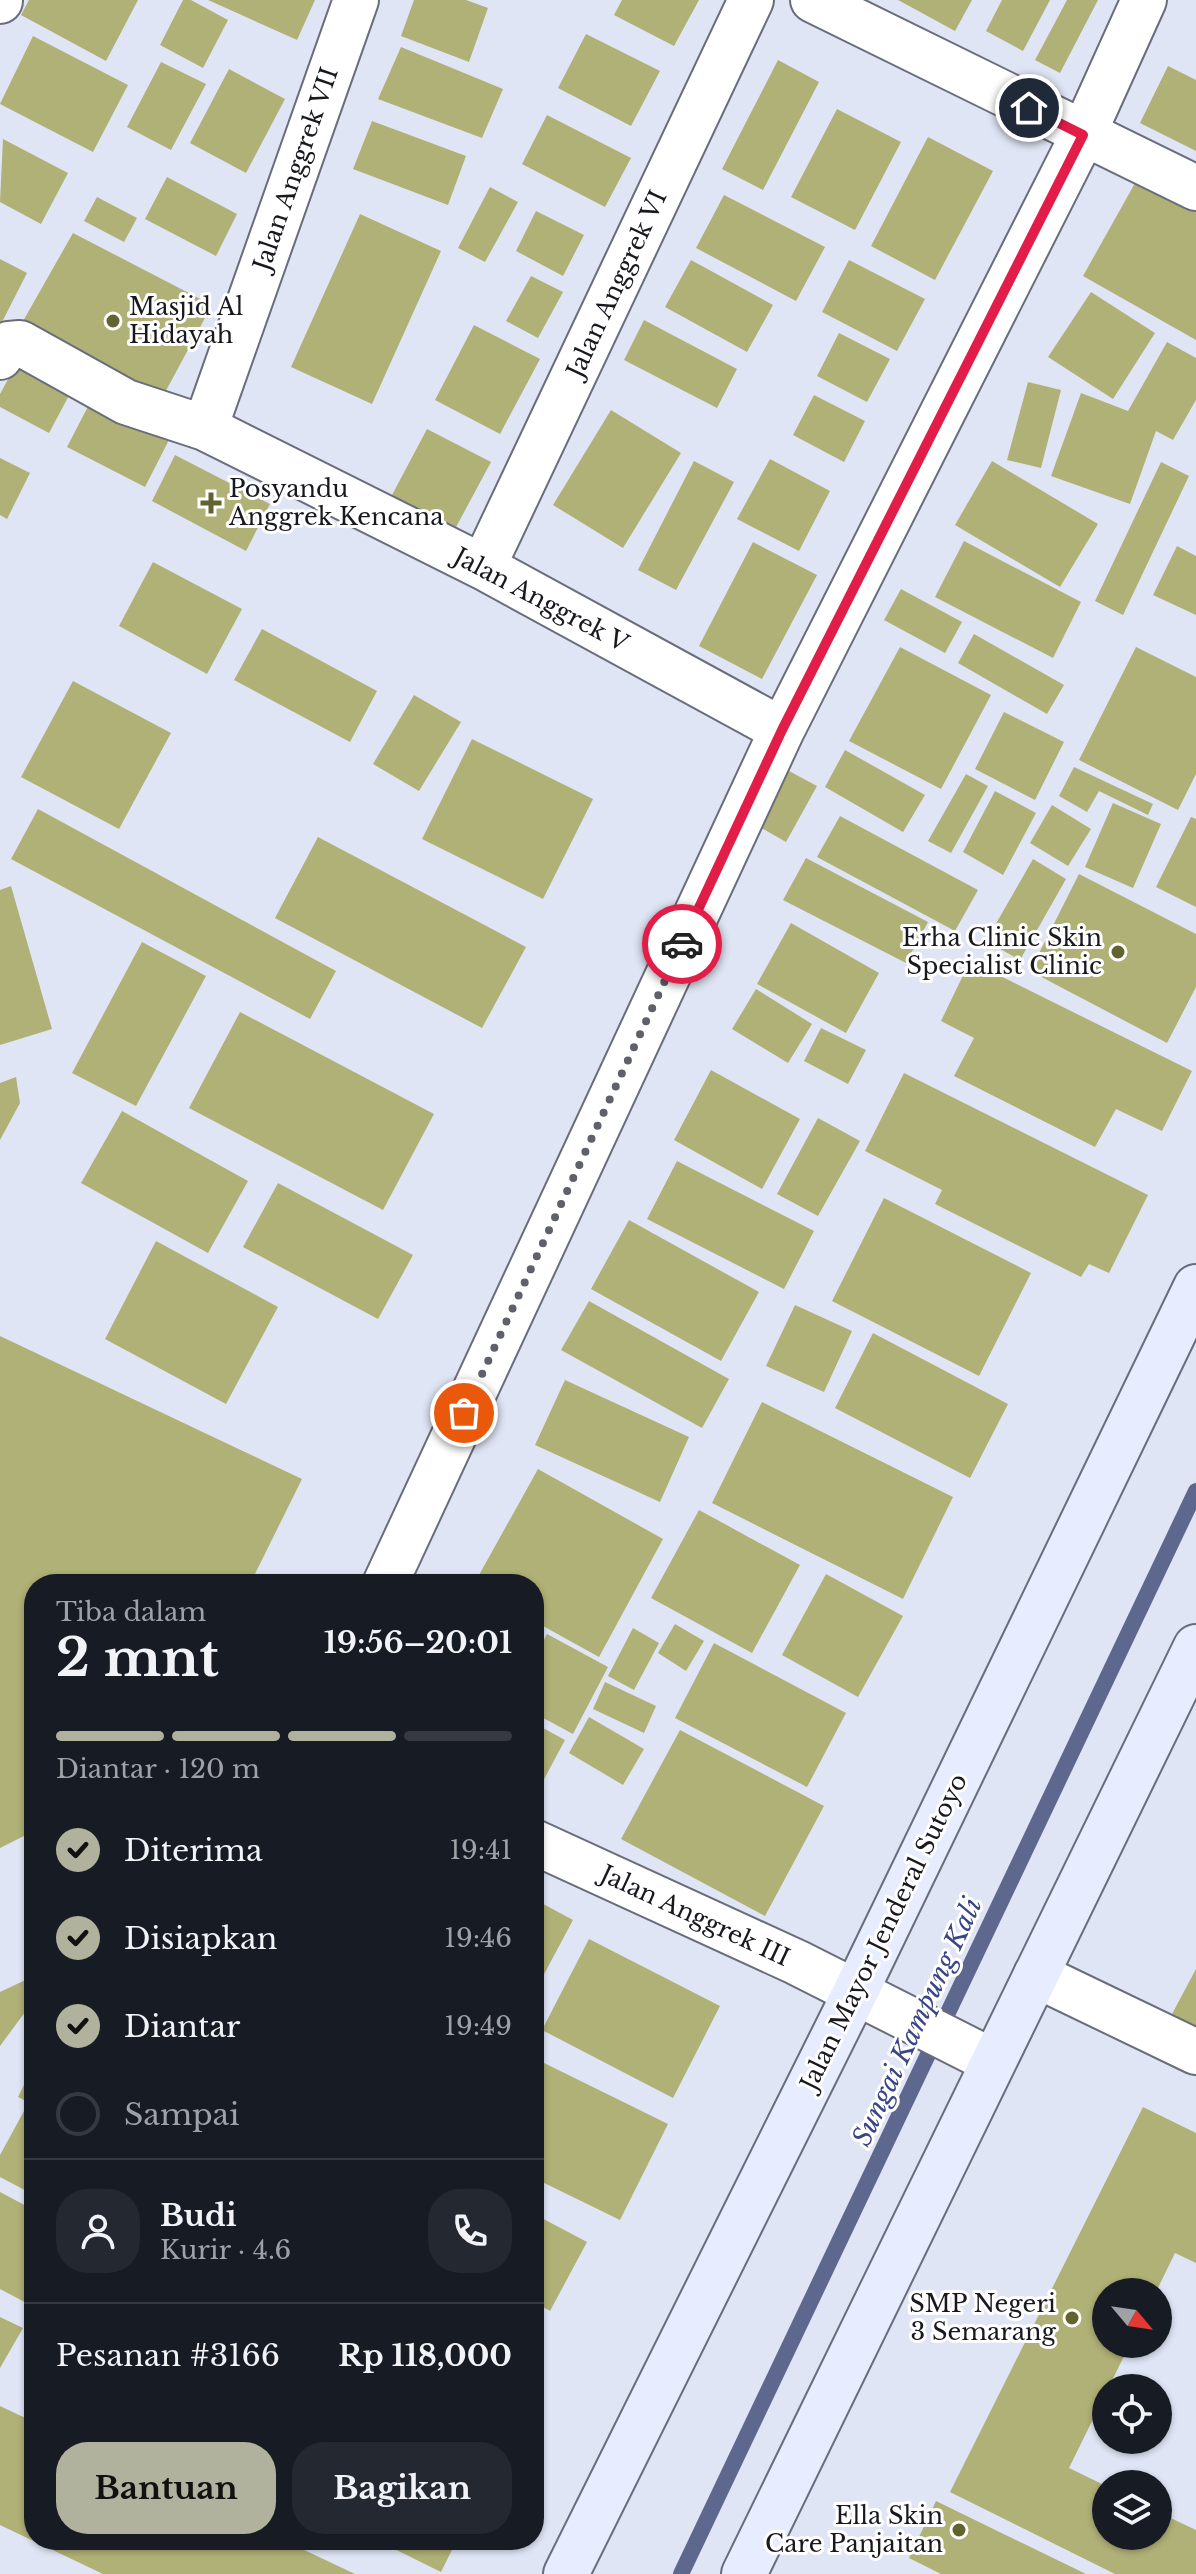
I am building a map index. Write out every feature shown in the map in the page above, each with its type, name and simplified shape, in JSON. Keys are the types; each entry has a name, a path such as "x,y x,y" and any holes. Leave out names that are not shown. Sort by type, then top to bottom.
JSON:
{"main road":[{"name":"Jalan Mayor Jenderal Sutoyo","path":"566,2574 863,1998 1196,1287"},
{"path":"744,2574 980,2055 1036,1975 1196,1647"}],"street":[{"name":"Jalan Anggrek VII","path":"205,428 356,0"},
{"name":"Jalan Anggrek VI","path":"483,567 751,0"},
{"path":"813,0 1196,188"},
{"path":"390,1574 782,730 1083,135 1144,0"},
{"name":"Jalan Anggrek V","path":"0,357 9,344 20,343 126,402 205,428 483,567 782,730"},
{"name":"Jalan Anggrek III","path":"544,1847 796,1962 980,2055"},
{"path":"1036,1975 1196,2052"}],"building":[{"path":"29,0 138,0 106,61 21,15"},
{"path":"183,0 191,0 228,20 203,68 160,45"},
{"path":"208,0 315,0 297,40"},
{"path":"414,0 466,0 488,8 469,62 401,36"},
{"path":"622,0 699,0 674,46 614,15"},
{"path":"898,0 972,0 955,31"},
{"path":"1002,0 1050,0 1023,51 986,31"},
{"path":"1067,0 1098,0 1060,73 1035,60"},
{"path":"586,34 660,71 631,126 558,88"},
{"path":"33,36 128,85 93,152 0,104"},
{"path":"401,47 503,89 482,138 378,99"},
{"path":"778,60 819,82 763,190 722,169"},
{"path":"161,62 206,84 171,150 127,127"},
{"path":"1168,66 1196,80 1196,151 1140,123"},
{"path":"229,69 285,99 246,173 190,143"},
{"path":"837,109 901,142 855,230 791,197"},
{"path":"547,115 631,158 605,207 522,164"},
{"path":"372,121 466,156 448,205 353,169"},
{"path":"928,137 993,171 935,280 871,246"},
{"path":"3,139 68,173 41,224 0,202"},
{"path":"1139,176 1196,208 1196,340 1083,276"},
{"path":"167,177 237,214 216,256 145,219"},
{"path":"490,187 518,202 485,262 458,248"},
{"path":"724,195 825,247 796,301 696,248"},
{"path":"97,197 137,218 124,242 84,221"},
{"path":"536,211 584,235 563,276 516,251"},
{"path":"360,214 441,251 372,404 291,367"},
{"name":"Masjid Al Hidayah","path":"73,233 212,305 154,413 14,337"},
{"path":"0,259 27,273 0,326"},
{"path":"691,260 773,305 747,352 665,307"},
{"path":"849,260 925,299 897,351 822,312"},
{"path":"531,276 563,292 538,338 506,321"},
{"path":"1091,292 1155,333 1113,399 1048,357"},
{"path":"644,320 737,369 717,408 624,360"},
{"path":"474,325 540,359 500,434 435,400"},
{"path":"839,333 890,359 867,402 817,376"},
{"path":"1167,342 1196,358 1196,400 1173,440 1156,431 1130,504 1051,476 1081,393 1128,411"},
{"path":"19,359 73,388 49,433 0,407 0,394"},
{"path":"1028,382 1061,390 1041,468 1007,460"},
{"path":"95,393 172,434 145,487 67,447"},
{"path":"814,395 865,421 844,462 793,435"},
{"path":"611,410 681,453 623,548 553,505"},
{"path":"427,429 491,462 455,529 392,495"},
{"name":"Posyandu Anggrek Kencana","path":"175,455 270,504 246,551 152,501"},
{"path":"0,458 30,473 7,519 0,515"},
{"path":"770,459 830,491 799,551 737,519"},
{"path":"694,461 734,482 676,590 638,570"},
{"path":"992,461 1098,524 1060,587 955,525"},
{"path":"1161,462 1189,476 1123,615 1095,601"},
{"path":"964,541 1081,602 1053,658 935,597"},
{"path":"753,542 817,575 762,679 699,646"},
{"path":"1177,546 1196,556 1196,615 1153,595"},
{"path":"153,562 242,609 207,674 119,626"},
{"path":"901,589 962,622 945,653 884,620"},
{"path":"262,629 377,691 350,742 234,680"},
{"path":"974,634 1064,685 1047,714 958,663"},
{"path":"900,647 991,695 941,789 849,741"},
{"path":"1136,647 1196,677 1196,774 1178,810 1079,760"},
{"path":"73,681 171,733 119,829 21,777"},
{"path":"414,695 461,722 419,791 373,764"},
{"path":"1004,712 1064,742 1035,800 975,769"},
{"path":"472,739 593,799 543,899 422,839"},
{"path":"845,750 925,795 903,832 825,787"},
{"path":"1074,767 1153,804 1148,815 1099,791 1087,812 1059,796"},
{"path":"789,771 817,786 786,842 758,826"},
{"path":"966,774 988,786 951,853 928,841"},
{"path":"995,791 1036,813 1003,875 963,852"},
{"path":"1113,803 1161,824 1133,888 1085,867"},
{"path":"1052,805 1091,829 1068,866 1030,843"},
{"path":"38,809 336,971 310,1019 11,859"},
{"path":"840,816 978,890 955,931 817,857"},
{"path":"1191,817 1196,819 1196,907 1156,887"},
{"path":"318,837 526,947 482,1028 275,918"},
{"path":"806,858 928,922 906,963 783,900"},
{"path":"1033,859 1066,879 1020,960 986,941"},
{"name":"Erha Clinic Skin Specialist Clinic","path":"1079,874 1196,934 1196,987 1167,1043 1030,971"},
{"path":"11,886 52,1029 0,1045 0,890"},
{"path":"791,923 879,973 846,1033 757,984"},
{"path":"142,942 206,976 136,1106 72,1073"},
{"path":"970,961 1192,1071 1162,1131 1116,1109 1095,1147 954,1076 974,1038 941,1021"},
{"path":"756,989 812,1024 788,1063 732,1029"},
{"path":"240,1012 434,1114 383,1210 189,1108"},
{"path":"821,1028 866,1050 848,1084 804,1061"},
{"path":"711,1070 800,1119 762,1189 674,1140"},
{"path":"904,1073 1148,1195 1109,1273 1089,1264 1081,1277 935,1204 942,1190 865,1151"},
{"path":"16,1077 20,1103 0,1140 0,1083"},
{"path":"122,1111 248,1181 208,1253 81,1183"},
{"path":"818,1118 860,1141 818,1216 777,1194"},
{"path":"677,1161 814,1231 784,1289 647,1219"},
{"path":"278,1183 413,1255 378,1319 243,1247"},
{"path":"884,1198 1031,1273 979,1376 832,1301"},
{"path":"629,1220 759,1292 721,1361 591,1289"},
{"path":"156,1241 278,1307 226,1404 105,1339"},
{"path":"589,1301 729,1379 702,1428 561,1350"},
{"path":"795,1305 852,1331 824,1392 766,1366"},
{"path":"873,1333 1008,1404 970,1478 835,1408"},
{"path":"0,1336 302,1479 255,1574 24,1574 24,1836 0,1848"},
{"path":"565,1380 689,1437 660,1502 535,1445"},
{"path":"762,1402 953,1497 903,1599 712,1503"},
{"path":"538,1469 663,1539 599,1657 544,1627 544,1574 480,1574"},
{"path":"699,1510 800,1565 752,1653 651,1598"},
{"path":"826,1574 903,1616 858,1697 782,1655"},
{"path":"675,1624 704,1641 686,1671 658,1653"},
{"path":"633,1628 659,1643 634,1690 608,1676"},
{"path":"547,1634 608,1667 573,1734 544,1718 544,1640"},
{"path":"714,1643 846,1713 807,1787 675,1718"},
{"path":"605,1682 656,1706 644,1733 593,1709"},
{"path":"589,1717 644,1749 623,1785 569,1753"},
{"path":"544,1728 565,1740 544,1779"},
{"path":"680,1730 824,1806 765,1916 621,1839"},
{"path":"544,1904 573,1920 544,1974"},
{"path":"589,1939 720,2006 673,2098 544,2031"},
{"path":"1196,1969 1196,2027 1172,2014"},
{"path":"24,1981 24,2014 0,2046 0,1992"},
{"path":"544,2063 668,2124 620,2220 544,2183"},
{"path":"24,2085 24,2100 18,2097"},
{"name":"SMP Negeri 3 Semarang","path":"1143,2107 1196,2133 1196,2263 1175,2253 1163,2278 1092,2278 1092,2358 1123,2358 1115,2374 1092,2374 1092,2421 1069,2468 1092,2479 1092,2550 1172,2550 1172,2519 1196,2530 1196,2574 1115,2574 950,2492"},
{"path":"24,2111 24,2190 0,2177 0,2155"},
{"path":"0,2192 24,2205 24,2302 0,2289"},
{"path":"544,2219 587,2242 550,2311 544,2308"},
{"path":"0,2317 23,2328 0,2368"},
{"path":"0,2406 24,2417 24,2536 0,2525"},
{"name":"Ella Skin Care Panjaitan","path":"936,2501 1086,2574 941,2574 909,2558"},
{"path":"53,2550 304,2550 355,2574 103,2574"},
{"path":"396,2550 452,2550 441,2572"}],"waterway":[{"name":"Sungai Kampung Kali","path":"681,2574 1196,1491"}],"way so far":[{"path":"464,1413 682,944"}],"place":[{"name":"Masjid Al Hidayah","path":"113,321"},
{"name":"Posyandu Anggrek Kencana","path":"211,503"},
{"name":"Erha Clinic Skin Specialist Clinic","path":"1118,952"},
{"name":"SMP Negeri 3 Semarang","path":"1072,2318"},
{"name":"Ella Skin Care Panjaitan","path":"959,2530"}],"route":[{"path":"682,944 782,730 1083,135 1029,108"}]}
